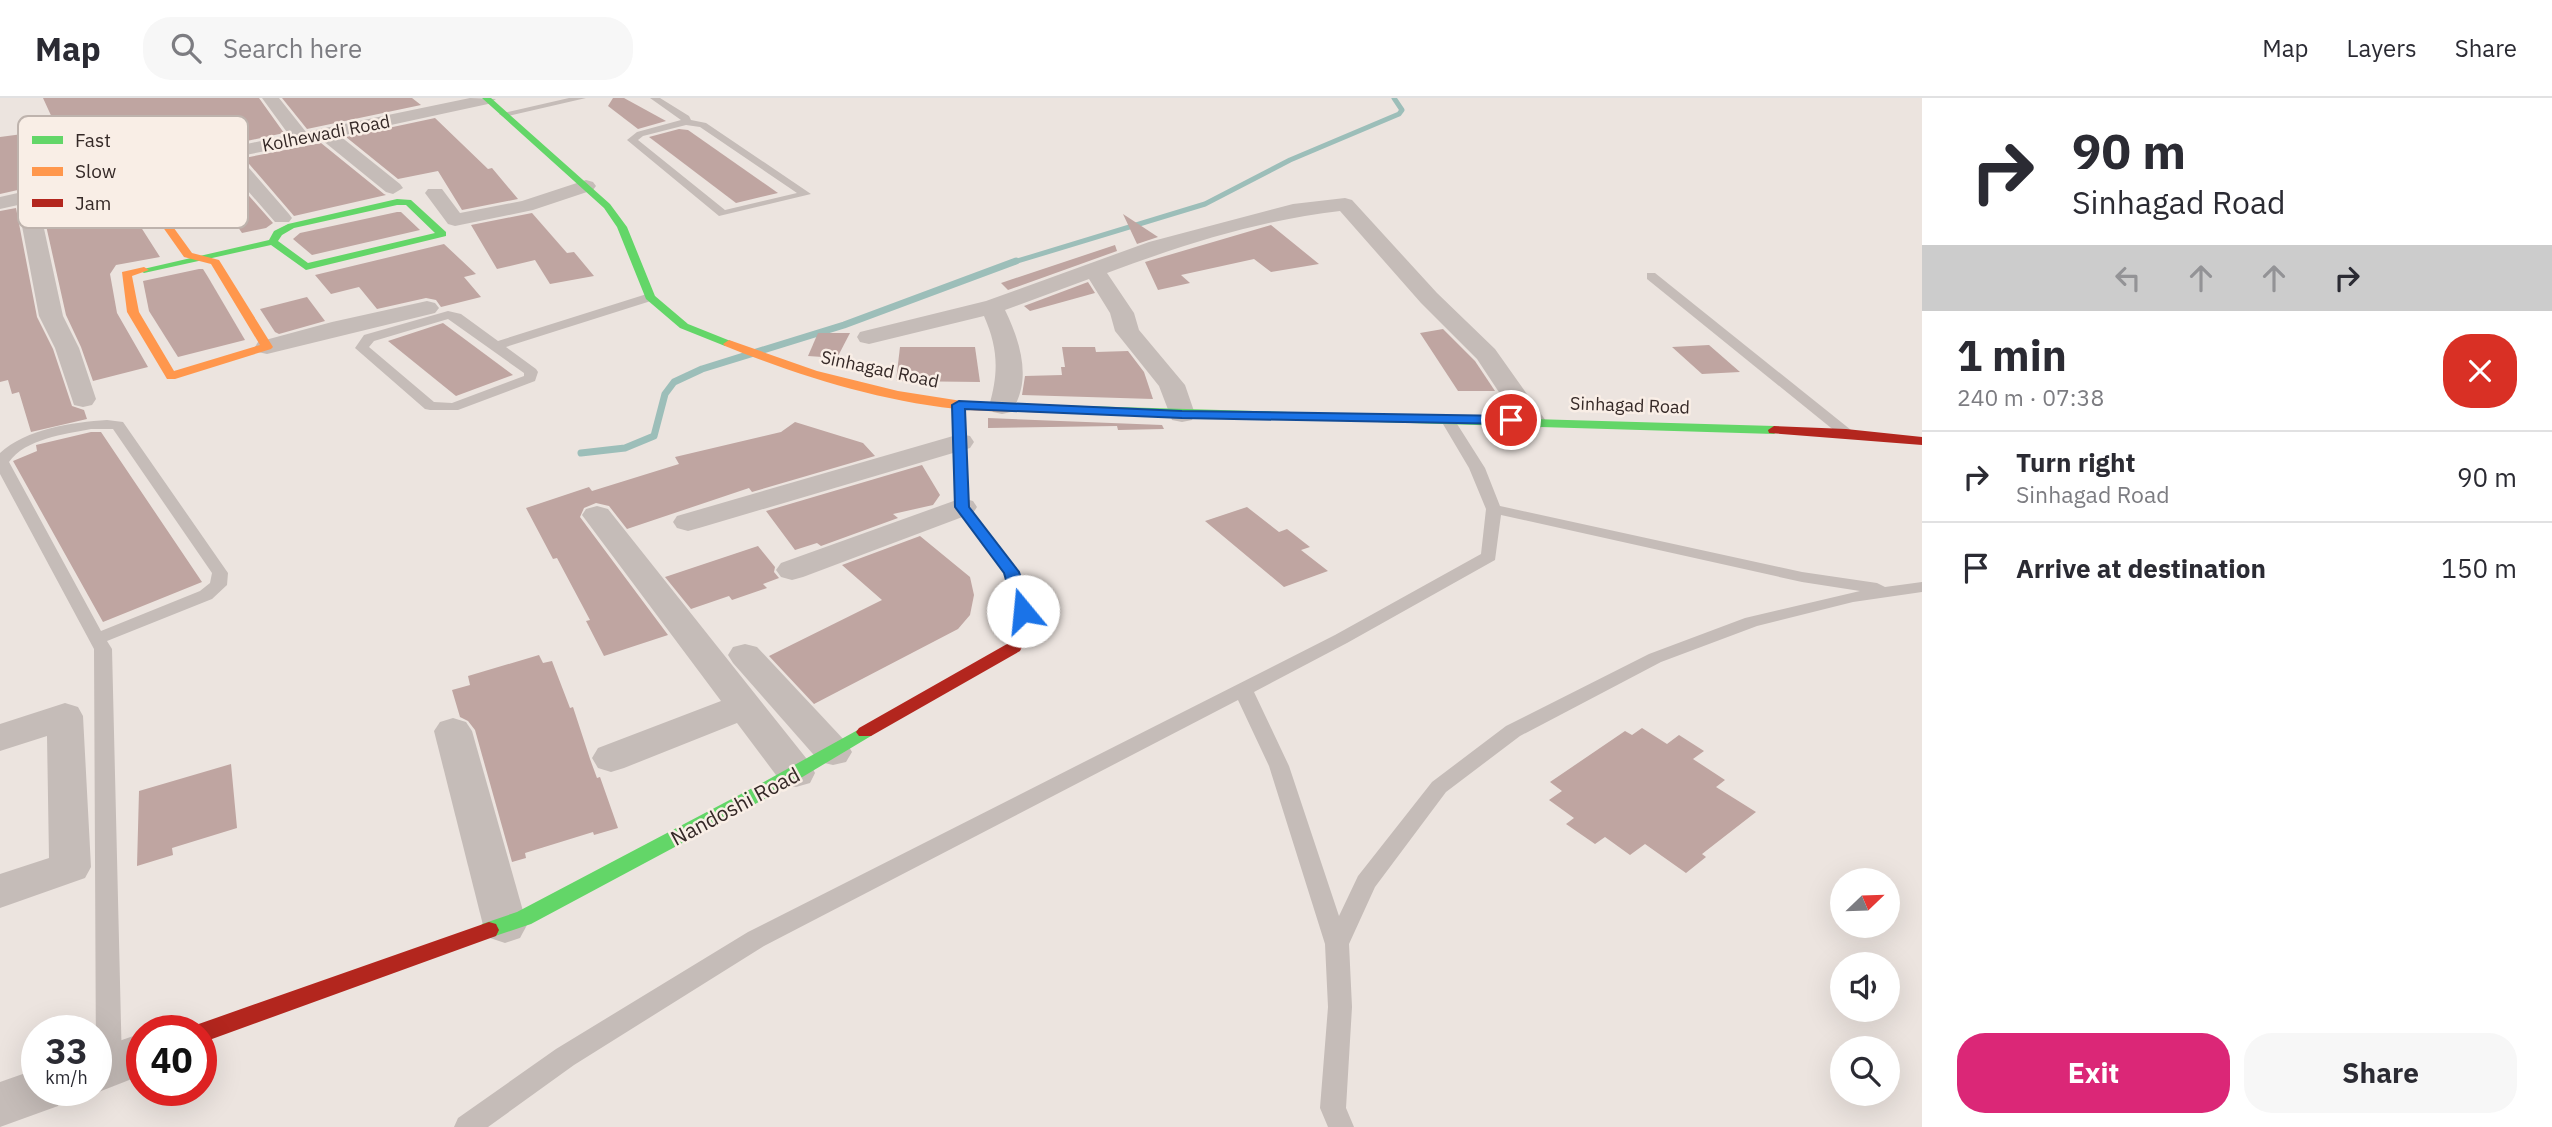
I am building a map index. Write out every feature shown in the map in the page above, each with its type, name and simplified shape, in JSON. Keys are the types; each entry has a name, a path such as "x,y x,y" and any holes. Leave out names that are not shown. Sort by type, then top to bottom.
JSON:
{"street":[{"path":"270,98 302,138"},
{"name":"Kolhewadi Road","path":"248,149 326,134 397,127 489,98"},
{"name":"Sinhagad Road","path":"489,98 607,206 622,226 650,297 684,327 790,369 857,387 959,405 1182,415 1532,421 1846,433 1922,431"},
{"path":"372,105 397,127 504,114"},
{"path":"326,134 393,188"},
{"path":"248,179 282,219"},
{"path":"435,193 455,220 526,206 586,186"},
{"name":"Kolhewadi Road","path":"0,203 18,200"},
{"path":"273,242 278,233 291,226 397,202 408,202 442,234 306,267 273,242 126,274 133,312 171,376 267,347 427,308"},
{"path":"869,337 995,306 1157,247 1293,209 1345,204 1429,298 1486,354 1532,421"},
{"path":"33,228 51,316 67,348 83,399"},
{"path":"169,228 188,255 215,262 267,347"},
{"path":"1094,270 1122,313 1127,331 1167,378 1182,415"},
{"path":"995,306 992,307 1010,345 1012,378 1002,406"},
{"path":"793,570 962,507 959,405"},
{"name":"Sinhagad Road","path":"1846,433 1922,441"},
{"path":"688,522 960,442"},
{"name":"Nandoshi Road","path":"217,1027 524,918 796,773 1014,646 1023,611 1011,572 962,507"},
{"path":"597,515 796,773"},
{"path":"744,655 833,752"},
{"path":"611,758 745,706"},
{"path":"0,738 65,716 70,867 0,891"},
{"path":"453,731 505,925"},
{"path":"0,1105 21,1097"}],"lane":[{"path":"504,114 582,98"},
{"path":"654,98 678,111 686,118 686,122"},
{"path":"686,122 703,125 806,194 723,214 632,140 640,134 686,122"},
{"path":"1651,276 1846,433"},
{"path":"497,346 650,297"},
{"path":"448,315 457,317 497,346 531,372 530,377 453,407 440,408 430,406 362,348 369,338 448,315"},
{"path":"467,1127 565,1057 756,939 1341,639 1489,556 1494,509 1477,468 1447,419"},
{"path":"100,644 206,595 218,585 220,573 118,425 106,422 89,424 16,447 4,454 1,462 100,644 116,1064"},
{"path":"1494,509 1802,578 1897,591"},
{"path":"1802,578 1816,606"},
{"path":"1337,944 1366,882 1439,788 1513,731 1655,658 1751,622 1816,606 1922,587"},
{"path":"1243,688 1279,766 1337,944 1340,1007 1333,1108 1341,1127"}],"building":[{"path":"43,98 259,98 284,133 248,141 248,116 51,116"},
{"path":"282,98 412,98 421,105 307,129"},
{"path":"613,98 624,98 666,121 638,129 608,106"},
{"path":"435,118 488,169 492,168 518,199 462,210 438,171 398,179 346,137"},
{"path":"679,129 688,130 778,193 736,203 649,137"},
{"path":"18,135 18,190 0,194 0,137"},
{"path":"321,143 386,195 294,216 248,163 248,157"},
{"path":"248,195 273,223 266,228 242,233 239,228 248,228"},
{"path":"16,208 37,317 53,349 72,406 84,410 87,419 31,432 19,392 12,394 8,380 0,382 0,211"},
{"path":"401,212 420,230 312,255 293,239 300,233"},
{"path":"532,213 567,253 574,252 594,276 550,284 535,260 497,269 471,225"},
{"path":"1123,214 1158,237 1137,244"},
{"path":"1271,225 1319,264 1271,272 1254,259 1181,275 1190,283 1158,290 1145,262"},
{"path":"47,228 141,228 160,257 116,265 110,274 117,313 148,367 93,381 66,315"},
{"path":"444,244 476,274 464,277 481,297 441,307 436,300 426,298 377,309 359,287 331,294 315,275"},
{"path":"1115,245 1117,251 1008,290 1001,283"},
{"path":"203,269 245,340 178,357 149,311 143,281"},
{"path":"1088,282 1095,293 1030,311 1024,306"},
{"path":"307,297 325,321 279,334 260,309"},
{"path":"443,323 513,375 456,396 388,341"},
{"path":"1443,329 1475,361 1495,391 1458,391 1420,333"},
{"path":"818,333 850,333 837,358 808,356"},
{"path":"1709,345 1740,372 1702,374 1672,347"},
{"path":"900,347 975,347 980,382 896,381"},
{"path":"1062,347 1095,347 1096,352 1128,351 1144,372 1153,399 1022,395 1025,376 1062,375 1061,367 1065,367"},
{"path":"988,418 1162,425 1164,429 1118,430 1117,426 988,428"},
{"path":"795,422 863,443 875,456 752,492 749,488 627,529 609,506 596,503 584,508 580,517 668,635 604,656 586,621 590,620 557,558 553,559 526,508 589,487 592,491 679,464 675,457 781,432"},
{"path":"101,432 202,582 103,622 13,461 37,451 36,445"},
{"path":"922,465 940,495 933,505 893,514 898,518 821,546 817,543 795,550 766,511"},
{"path":"1247,507 1279,532 1287,529 1310,547 1301,550 1328,571 1284,587 1205,521"},
{"path":"920,536 970,577 974,595 970,615 958,629 814,704 769,656 882,600 842,565"},
{"path":"758,546 775,567 774,572 779,578 763,584 767,588 732,600 729,596 691,609 665,577"},
{"path":"539,655 543,663 552,661 570,708 573,707 597,778 600,777 618,828 594,835 593,832 525,853 526,858 512,862 475,730 468,721 460,717 452,690 470,685 468,676"},
{"path":"1642,728 1667,744 1679,735 1704,751 1693,759 1725,780 1716,787 1756,812 1702,854 1706,857 1686,873 1645,844 1630,855 1605,837 1595,844 1566,824 1574,818 1549,800 1562,791 1550,782 1625,731 1632,735"},
{"path":"231,764 237,828 172,848 173,855 137,866 139,791"}],"waterway":[{"path":"1011,263 1205,204 1290,160 1399,114 1402,110 1394,98"},
{"path":"581,453 625,448 654,436 665,394 674,382 702,369 844,325 1016,261"}],"traffic: fast":[{"path":"486,98 607,206 622,227 650,297 684,326 729,344"},
{"path":"144,270 273,242 278,233 291,226 397,202 408,202 442,234 306,267 273,242"},
{"path":"959,405 962,507 976,526"},
{"path":"1049,409 1774,430"},
{"path":"489,930 524,918 767,789 865,732"}],"traffic: slow":[{"path":"144,270 126,274 133,312 171,376 267,347 215,262 188,255 169,228"},
{"path":"729,344 813,374 898,395 968,406 1049,409"}],"traffic: jam":[{"path":"1774,430 1846,433 1922,441"},
{"path":"865,732 1014,647 1023,611 1011,572 976,526"},
{"path":"217,1027 489,930"}],"route":[{"path":"1023,611 1011,572 962,507 959,405 1182,415 1511,420"}]}
